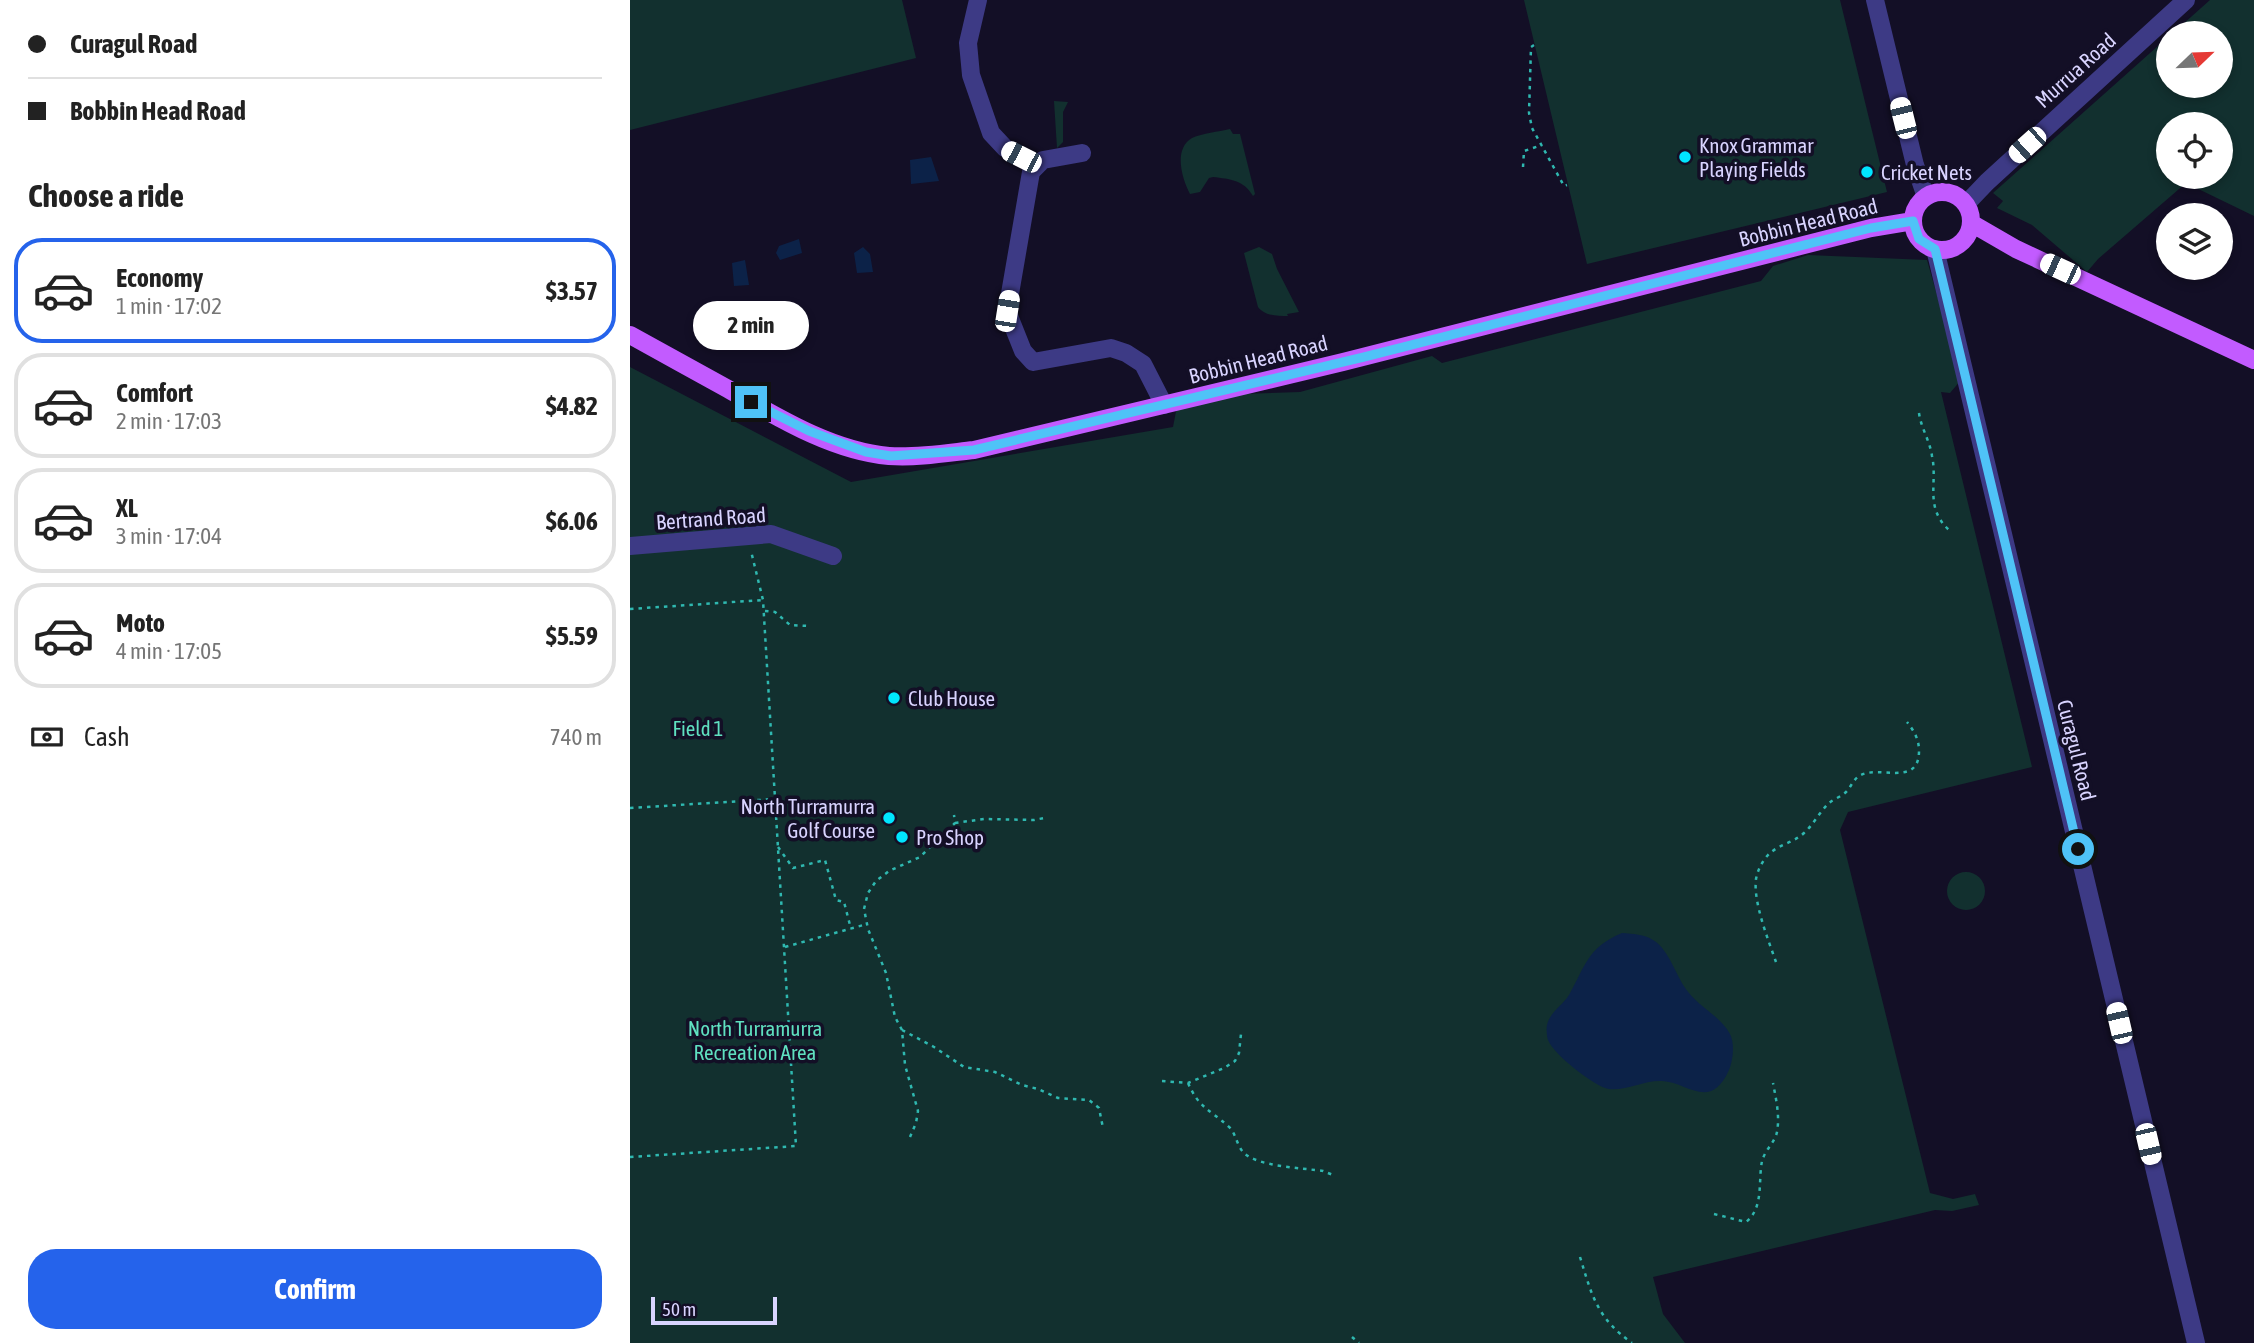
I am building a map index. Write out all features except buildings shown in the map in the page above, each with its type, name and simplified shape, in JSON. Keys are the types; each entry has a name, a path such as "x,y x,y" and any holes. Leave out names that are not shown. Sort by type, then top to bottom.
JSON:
{"main road":[{"path":"1947,192 1966,204 1970,213 1969,233 1955,247 1935,249 1919,239 1913,221 1919,203 1926,197 1947,192"},
{"name":"Bobbin Head Road","path":"630,335 771,413 840,444 891,456 974,450 1515,319 1871,228 1913,221"},
{"path":"1971,223 2016,249 2254,360"}],"street":[{"path":"978,0 968,43 971,75 991,133 1005,148 1037,165"},
{"path":"1875,0 1914,165 1926,197"},
{"name":"Murrua Road","path":"1966,204 1987,181 2186,0"},
{"path":"1082,153 1043,160 1031,172 1007,311 1023,351 1033,362 1111,348 1126,353 1143,364 1164,405"},
{"name":"Curagul Road","path":"1935,249 2196,1343"},
{"name":"Bertrand Road","path":"630,546 771,534 833,556"}],"path":[{"path":"1534,45 1531,47 1529,113 1532,128 1564,186 1567,185"},
{"path":"1523,167 1524,151 1542,145"},
{"path":"1919,413 1921,428 1933,456 1932,485 1937,514 1950,530"},
{"path":"630,1157 796,1146 764,611 752,553 744,537"},
{"path":"630,609 763,600"},
{"path":"764,611 775,612 790,625 809,626"},
{"path":"1776,961 1757,898 1756,880 1760,866 1779,846 1793,841 1805,832 1831,801 1845,793 1859,776 1871,771 1899,775 1911,770 1919,759 1919,744 1915,732 1907,722"},
{"path":"630,808 775,799"},
{"path":"954,816 955,823"},
{"path":"910,1136 918,1111 905,1065 902,1030 895,1017 886,973 867,924 864,909 868,893 876,881 889,872 920,857 955,823 984,819 1044,818"},
{"path":"778,847 793,868 825,860 836,900 844,902 851,929"},
{"path":"784,947 867,924"},
{"path":"902,1030 964,1067 995,1072 1058,1098 1089,1100 1099,1108 1103,1128"},
{"path":"1162,1081 1188,1083 1235,1062 1240,1054 1241,1034"},
{"path":"1188,1083 1195,1099 1231,1128 1245,1154 1257,1161 1323,1171 1333,1175"},
{"path":"1714,1214 1746,1222 1753,1216 1758,1204 1763,1160 1777,1135 1778,1114 1773,1083"},
{"path":"1580,1257 1592,1296 1612,1329 1632,1343"},
{"path":"1352,1337 1359,1343"}],"green space":[{"path":"630,0 902,0 916,58 630,130"},
{"name":"Knox Grammar Playing Fields","path":"1524,0 1840,0 1887,192 1587,264"},
{"path":"2210,0 2254,0 2254,216 2233,206 2233,203 2227,203 2198,189 2233,189 2233,112 2156,112 2156,189 2179,189 2163,203 2156,203 2156,209 2098,259 2087,272 2032,225 1997,208 2003,201 1993,193 2156,48 2156,98 2233,98 2233,21 2186,21"},
{"path":"1054,101 1068,102 1063,112 1063,142 1057,148"},
{"path":"1230,129 1233,134 1240,134 1255,194 1253,196 1236,181 1213,177 1209,178 1200,192 1190,194 1181,165 1186,143 1196,136"},
{"path":"1259,247 1272,254 1299,312 1276,316 1258,307 1244,253"},
{"name":"North Turramurra Golf Course","path":"1808,255 1927,260 1961,380 1950,393 1941,392 2032,767 1848,812 1840,830 1930,1193 1953,1199 1975,1194 1979,1205 1952,1211 1935,1210 1653,1277 1663,1314 1685,1343 630,1343 630,367 851,482 1173,427 1179,396 1300,392 1432,356 1442,363 1761,281 1773,266"},
{"path":"1966,872 1979,878 1985,891 1979,904 1966,910 1953,904 1947,891 1953,878"}],"water":[{"path":"931,157 939,181 911,184 910,160"},
{"path":"799,239 802,253 780,260 776,253 779,246"},
{"path":"863,247 870,254 873,272 857,273 854,253"},
{"path":"745,260 749,285 734,286 732,263"},
{"path":"1622,933 1646,937 1659,945 1689,993 1721,1022 1730,1034 1733,1047 1729,1070 1722,1083 1714,1090 1698,1092 1662,1081 1609,1089 1585,1076 1551,1046 1547,1025 1551,1016 1569,995 1594,951"}],"place":[{"name":"Knox Grammar Playing Fields","path":"1685,157"},
{"name":"Cricket Nets","path":"1867,172"},
{"name":"Club House","path":"894,698"},
{"name":"North Turramurra Golf Course","path":"889,818"},
{"name":"Pro Shop","path":"902,837"}],"route":[{"path":"751,402 809,431 866,452 891,456 974,450 1364,357 1871,228 1913,221 1919,239 1935,249 2078,849"}],"park label":[{"name":"Field 1","path":"698,728"},
{"name":"North Turramurra Recreation Area","path":"755,1040"}]}
